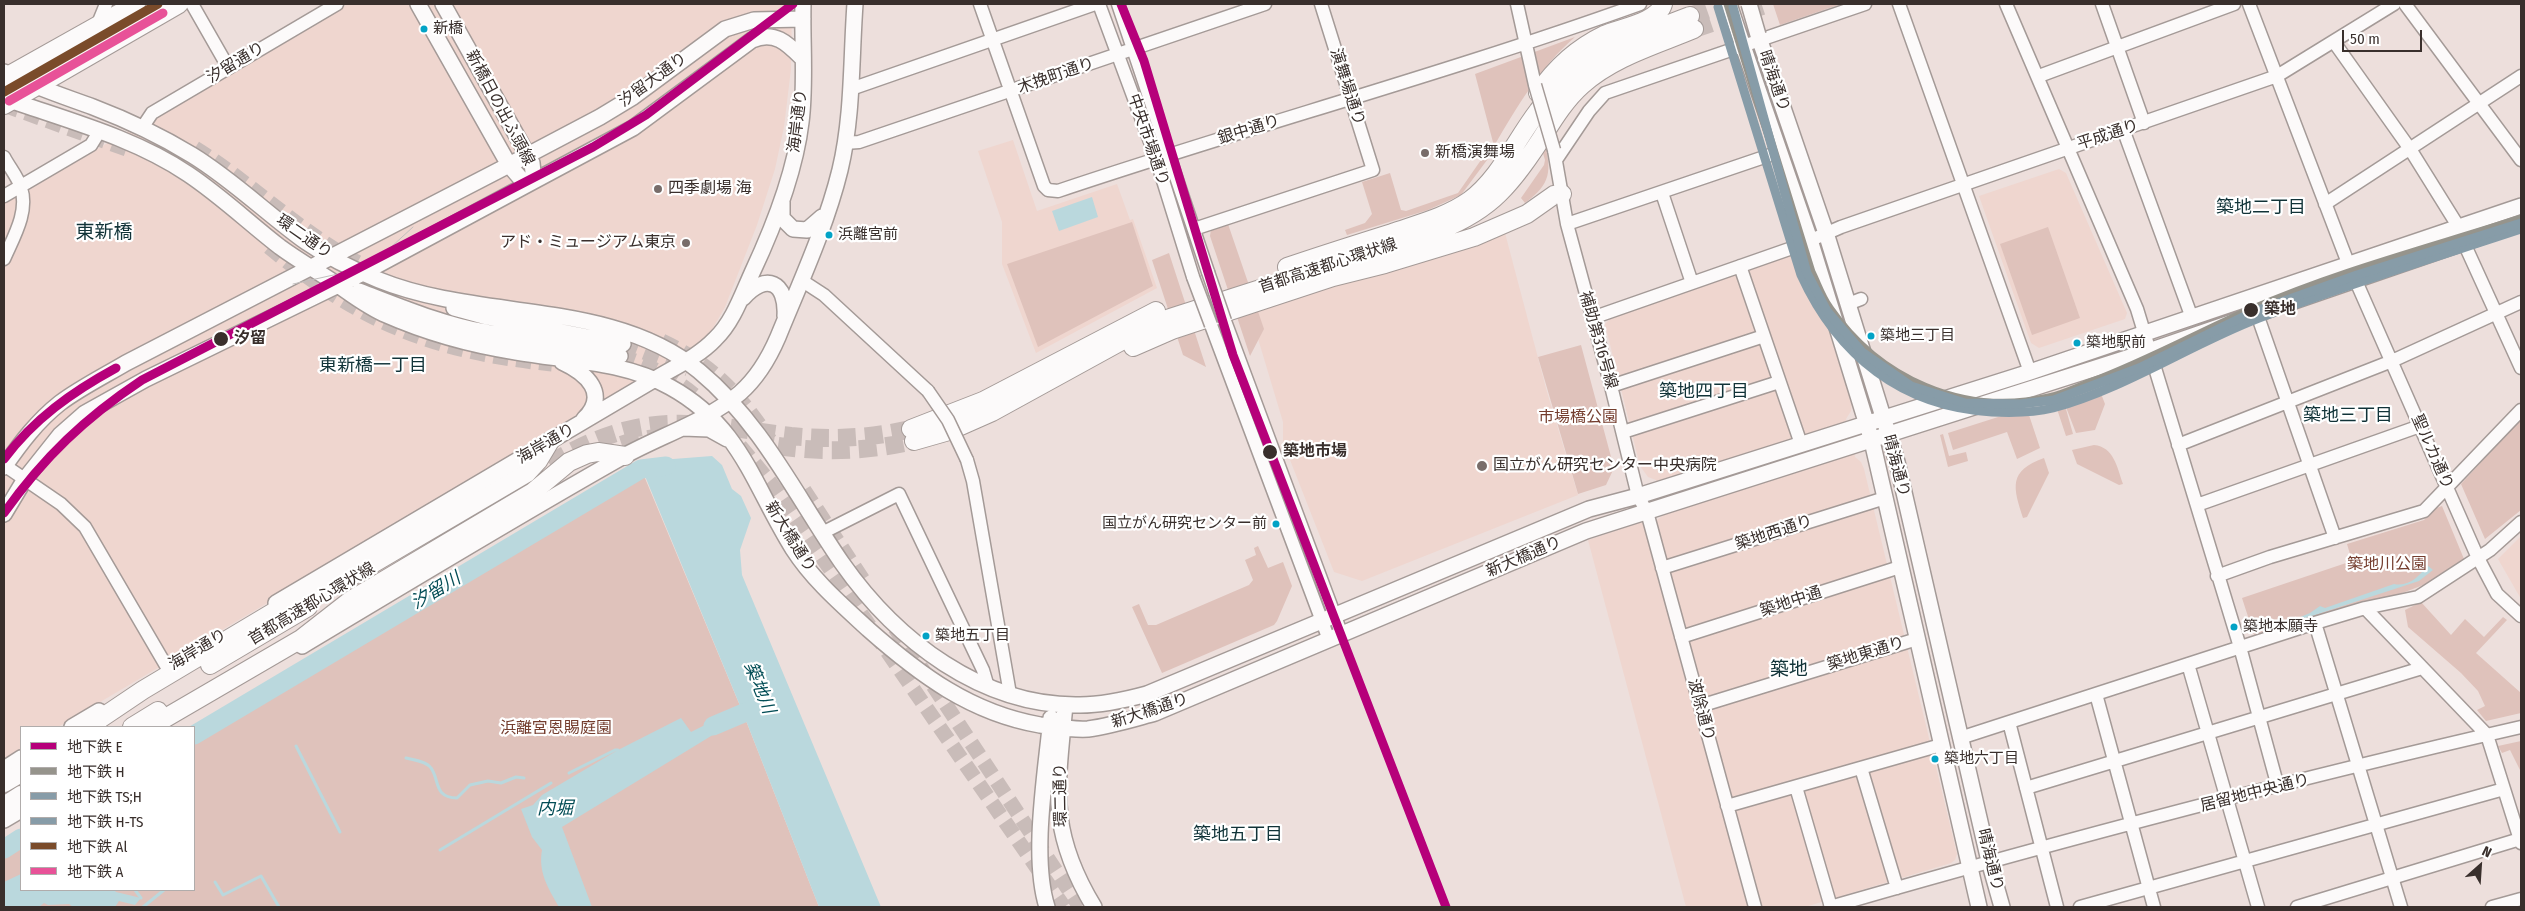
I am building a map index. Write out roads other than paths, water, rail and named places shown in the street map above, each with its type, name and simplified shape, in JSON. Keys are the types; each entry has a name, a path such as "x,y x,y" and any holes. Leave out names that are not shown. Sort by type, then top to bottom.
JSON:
{"highway":[{"path":"6,101 37,86 179,4"},
{"path":"1494,175 1529,107 1560,66 1579,49 1592,41 1652,18 1660,11 1663,4"},
{"path":"6,75 97,26 119,6"},
{"name":"首都高速都心環状線","path":"1692,23 1589,79 1566,101 1508,185 1487,206 1468,218 1428,235 1170,318 1126,339 1052,381 964,425 912,435 983,401 1135,320 1164,307 1449,212 1476,195 1494,175 1539,109 1551,94 1575,71 1615,46 1692,23"},
{"path":"1052,381 1182,327 1333,277 1385,264 1474,237 1526,214 1554,194 1562,194"},
{"path":"89,726 143,690 282,607 340,584 525,481 550,441"},
{"path":"152,726 301,639 351,600 545,483 569,462 587,454 610,452 624,456"},
{"name":"首都高速都心環状線","path":"134,726 277,632 525,481"},
{"name":"首都高速都心環状線","path":"103,726 277,632"},
{"path":"4,806 20,796"}],"main road":[{"name":"新橋日の出ふ頭線","path":"4,466 32,430 59,404 75,392 126,363 509,165 418,4"},
{"name":"新橋日の出ふ頭線","path":"4,514 25,479 60,435 85,413 146,379 363,273 532,182 532,163 444,4"},
{"name":"海岸通り","path":"74,726 708,346 720,333 739,302 760,258 783,194 800,129 804,59 803,4"},
{"path":"168,726 624,456 709,414 741,392 762,368 784,321 828,210 845,143 851,88 855,4"},
{"path":"854,21 859,4"},
{"name":"晴海通り","path":"1729,4 1778,152 1810,240 1872,441 1968,867 1979,907"},
{"name":"晴海通り","path":"1749,4 1826,233 1855,301 1989,861 2002,907"},
{"name":"汐留大通り","path":"509,165 600,117 633,97 725,29 754,20 803,19"},
{"name":"汐留大通り","path":"532,182 633,128 752,40 767,36 776,37 784,41 804,59"},
{"name":"環二通り","path":"6,75 142,128 204,162 282,224 330,257 363,273 406,290 617,330 674,352 685,361"},
{"name":"環二通り","path":"6,101 141,148 181,169 214,193 275,243 356,299 380,312 430,332 486,347 638,372 655,379"},
{"path":"509,165 521,179 532,182"},
{"path":"783,194 782,218 793,229 807,230 819,222 828,210"},
{"name":"新大橋通り","path":"685,361 730,400 771,453 822,533 859,586 897,625 934,656 988,687 1010,694 1059,704 1100,704 1147,694 1589,509 1638,496 2030,372 2521,206"},
{"name":"新大橋通り","path":"655,379 680,393 709,414 738,448 781,528 811,573 829,593 903,660 940,687 970,704 1016,720 1057,727 1102,727 1155,713 1586,531 2149,351 2521,223"},
{"path":"275,243 285,237 286,232 282,224"},
{"path":"739,302 755,286 768,283 775,285 785,296 784,321"},
{"path":"338,285 447,324 484,332 622,350 487,317 406,290"},
{"path":"552,357 579,371 593,386 594,399 592,406 577,425"},
{"path":"677,429 708,428 738,448"},
{"name":"環二通り","path":"1048,907 1042,884 1040,856 1059,704"},
{"name":"環二通り","path":"1057,727 1058,789 1062,836 1075,874 1094,907"},
{"path":"4,820 20,811"}],"street":[{"path":"192,4 228,67"},
{"name":"汐留通り","path":"142,128 152,113 337,4"},
{"name":"銀中通り","path":"980,4 1044,186 1048,190 1058,191 1156,158 1527,44 1640,4"},
{"path":"851,88 1097,4"},
{"name":"中央市場通り","path":"1097,4 1118,54 1156,158 1193,278 1328,618"},
{"name":"中央市場通り","path":"1118,4 1170,154 1208,272 1328,618"},
{"name":"木挽町通り","path":"845,143 859,142 1265,4"},
{"name":"演舞場通り","path":"1194,229 1373,170 1352,98 1320,4"},
{"name":"補助第316号線","path":"1517,4 1535,85 1555,155 1567,224 1611,386 1638,496 1647,512"},
{"path":"1555,155 1589,110 1605,94 1742,43 1865,4"},
{"path":"1899,4 2030,372"},
{"path":"2006,4 2039,76 2137,309 2217,576 2240,646 2278,787"},
{"path":"2102,4 2144,123"},
{"path":"2039,76 2234,4"},
{"name":"聖ルカ通り","path":"2249,4 2324,204 2355,280 2478,558 2497,594 2521,616"},
{"path":"2405,4 2521,160"},
{"name":"平成通り","path":"1592,318 1692,284 1962,184 2277,76 2334,42 2388,5"},
{"path":"2334,42 2410,149 2458,226"},
{"path":"2324,204 2521,76"},
{"path":"2123,129 2192,318"},
{"path":"4,196 90,145 99,132"},
{"path":"1567,224 1778,152"},
{"path":"4,157 21,187 23,199 22,213 4,259"},
{"path":"1662,192 1692,284"},
{"path":"2464,243 2521,368"},
{"path":"1740,266 1800,444"},
{"path":"801,280 824,295 928,391 948,420 973,481 1010,694"},
{"path":"2178,445 2392,361 2521,302"},
{"path":"2257,314 2335,538"},
{"path":"1611,386 1764,336"},
{"path":"1623,432 1779,382"},
{"path":"2217,576 2270,557 2424,511 2521,410"},
{"path":"2196,505 2420,426"},
{"path":"4,466 61,504 89,533 168,669"},
{"path":"822,533 900,494 983,670 988,687"},
{"name":"築地西通り","path":"1662,568 1885,498"},
{"name":"波除通り","path":"1647,512 1755,907"},
{"path":"1960,738 2240,646 2365,608 2418,597 2478,558 2521,522"},
{"name":"築地中通","path":"1681,636 1900,567"},
{"path":"2297,907 2521,841 2486,735 2365,608"},
{"path":"1328,618 1336,637"},
{"path":"2315,623 2401,907"},
{"name":"築地東通り","path":"1700,706 1917,638"},
{"path":"2188,664 2258,907"},
{"path":"2026,788 2422,668"},
{"path":"2096,694 2154,907"},
{"path":"2009,722 2057,907"},
{"name":"居留地中央通り","path":"1968,867 2358,766 2521,727"},
{"path":"1727,806 1941,745"},
{"path":"1861,768 1897,888"},
{"path":"1796,787 1831,907 1968,867"},
{"path":"2080,907 2504,789"},
{"path":"2492,907 2521,899"}],"water":[{"path":"1092,197 1098,217 1059,231 1052,211"},
{"name":"築地川","path":"712,456 722,465 732,489 741,496 751,518 740,550 742,575 881,907 819,907 743,713 640,464 660,460"},
{"path":"2427,565 2433,570 2419,581 2272,629 2270,624 2272,622 2276,627 2310,613 2320,606 2325,608 2394,584 2404,584 2414,580"},
{"name":"内堀","path":"681,718 691,732 711,722 716,733 562,827 592,907 559,907 543,873 541,866 542,850 532,837 521,809 533,805 542,795 618,750"},
{"path":"20,874 20,891 115,891 141,898 135,905 119,901 115,907 73,907 69,904 48,905 44,903 39,907 4,907 4,882"}],"waterway":[{"name":"汐留川","path":"195,734 641,469 666,466"},
{"name":"築地川","path":"713,726 765,704"},
{"path":"296,746 340,832"},
{"path":"569,773 618,750"},
{"path":"406,758 423,762 429,766 434,773 438,787 444,795 449,797 457,798 470,785 488,781 501,783 516,777 524,778"},
{"path":"440,850 551,783"},
{"name":"汐留川","path":"4,849 20,839"},
{"path":"215,882 223,895 261,876 279,907"},
{"path":"136,891 141,898"},
{"path":"143,907 163,891"}],"tunnel":[{"path":"1690,16 1724,4"},
{"path":"1694,29 1768,4"},
{"path":"4,105 132,151"},
{"path":"195,148 326,244 373,270"},
{"path":"269,247 335,296 400,329 434,342 471,351 509,359 552,364"},
{"path":"662,341 696,360 724,382 747,408 770,440"},
{"path":"623,344 688,369"},
{"path":"620,356 662,373 699,399"},
{"path":"526,477 565,455 607,436 655,425 694,424 821,438 866,436 911,429"},
{"path":"596,453 627,443 660,437"},
{"path":"778,446 812,450 846,450 914,441"},
{"path":"740,446 770,482 1064,907"},
{"path":"804,490 865,583"},
{"path":"895,628 1080,907"}],"tram line":[{"path":"389,249 413,227"},
{"path":"293,284 347,272"}],"metro line":[{"name":"Al","path":"4,92 158,4"},
{"name":"E","path":"4,513 50,456 102,409 142,380 593,147 646,115 793,4"},
{"name":"E","path":"1121,4 1144,61 1233,355 1446,907"},
{"name":"H","path":"1728,4 1811,272 1829,308 1849,333 1872,355 1897,373 1925,387 1954,397 1985,402 2017,403 2059,395 2111,375 2284,296 2351,272 2521,219"},
{"name":"TS;H","path":"1718,7 1801,275 1816,304 1834,330 1854,353 1877,372 1902,388 1929,400 1959,408 1992,412 2023,412 2053,408 2132,378 2259,318 2356,283 2521,229"},
{"name":"H-TS","path":"1733,7 1807,273 1827,311 1862,352 1911,386 1965,403 2020,404 2054,400 2139,368 2253,312 2357,275 2521,223"},
{"name":"A","path":"9,101 163,13"},
{"name":"E","path":"4,459 41,419 69,397 116,368"}],"place":[{"name":"新橋","path":"424,29"},
{"name":"新橋演舞場","path":"1425,153"},
{"name":"四季劇場 海","path":"658,189"},
{"name":"浜離宮前","path":"829,235"},
{"name":"アド・ミュージアム東京","path":"686,243"},
{"name":"築地","path":"2251,310"},
{"name":"築地三丁目","path":"1871,336"},
{"name":"汐留","path":"221,339"},
{"name":"築地駅前","path":"2077,343"},
{"name":"築地市場","path":"1270,452"},
{"name":"国立がん研究センター中央病院","path":"1482,466"},
{"name":"国立がん研究センター前","path":"1276,524"},
{"name":"築地本願寺","path":"2234,627"},
{"name":"築地五丁目","path":"926,636"},
{"name":"築地六丁目","path":"1935,759"}],"district":[{"name":"築地二丁目","path":"2261,208"},
{"name":"東新橋","path":"104,233"},
{"name":"東新橋一丁目","path":"373,366"},
{"name":"築地四丁目","path":"1704,392"},
{"name":"築地三丁目","path":"2348,416"},
{"name":"築地","path":"1789,670"},
{"name":"築地五丁目","path":"1238,835"}],"park label":[{"name":"市場橋公園","path":"1578,418"},
{"name":"築地川公園","path":"2387,565"},
{"name":"浜離宮恩賜庭園","path":"556,729"}]}
